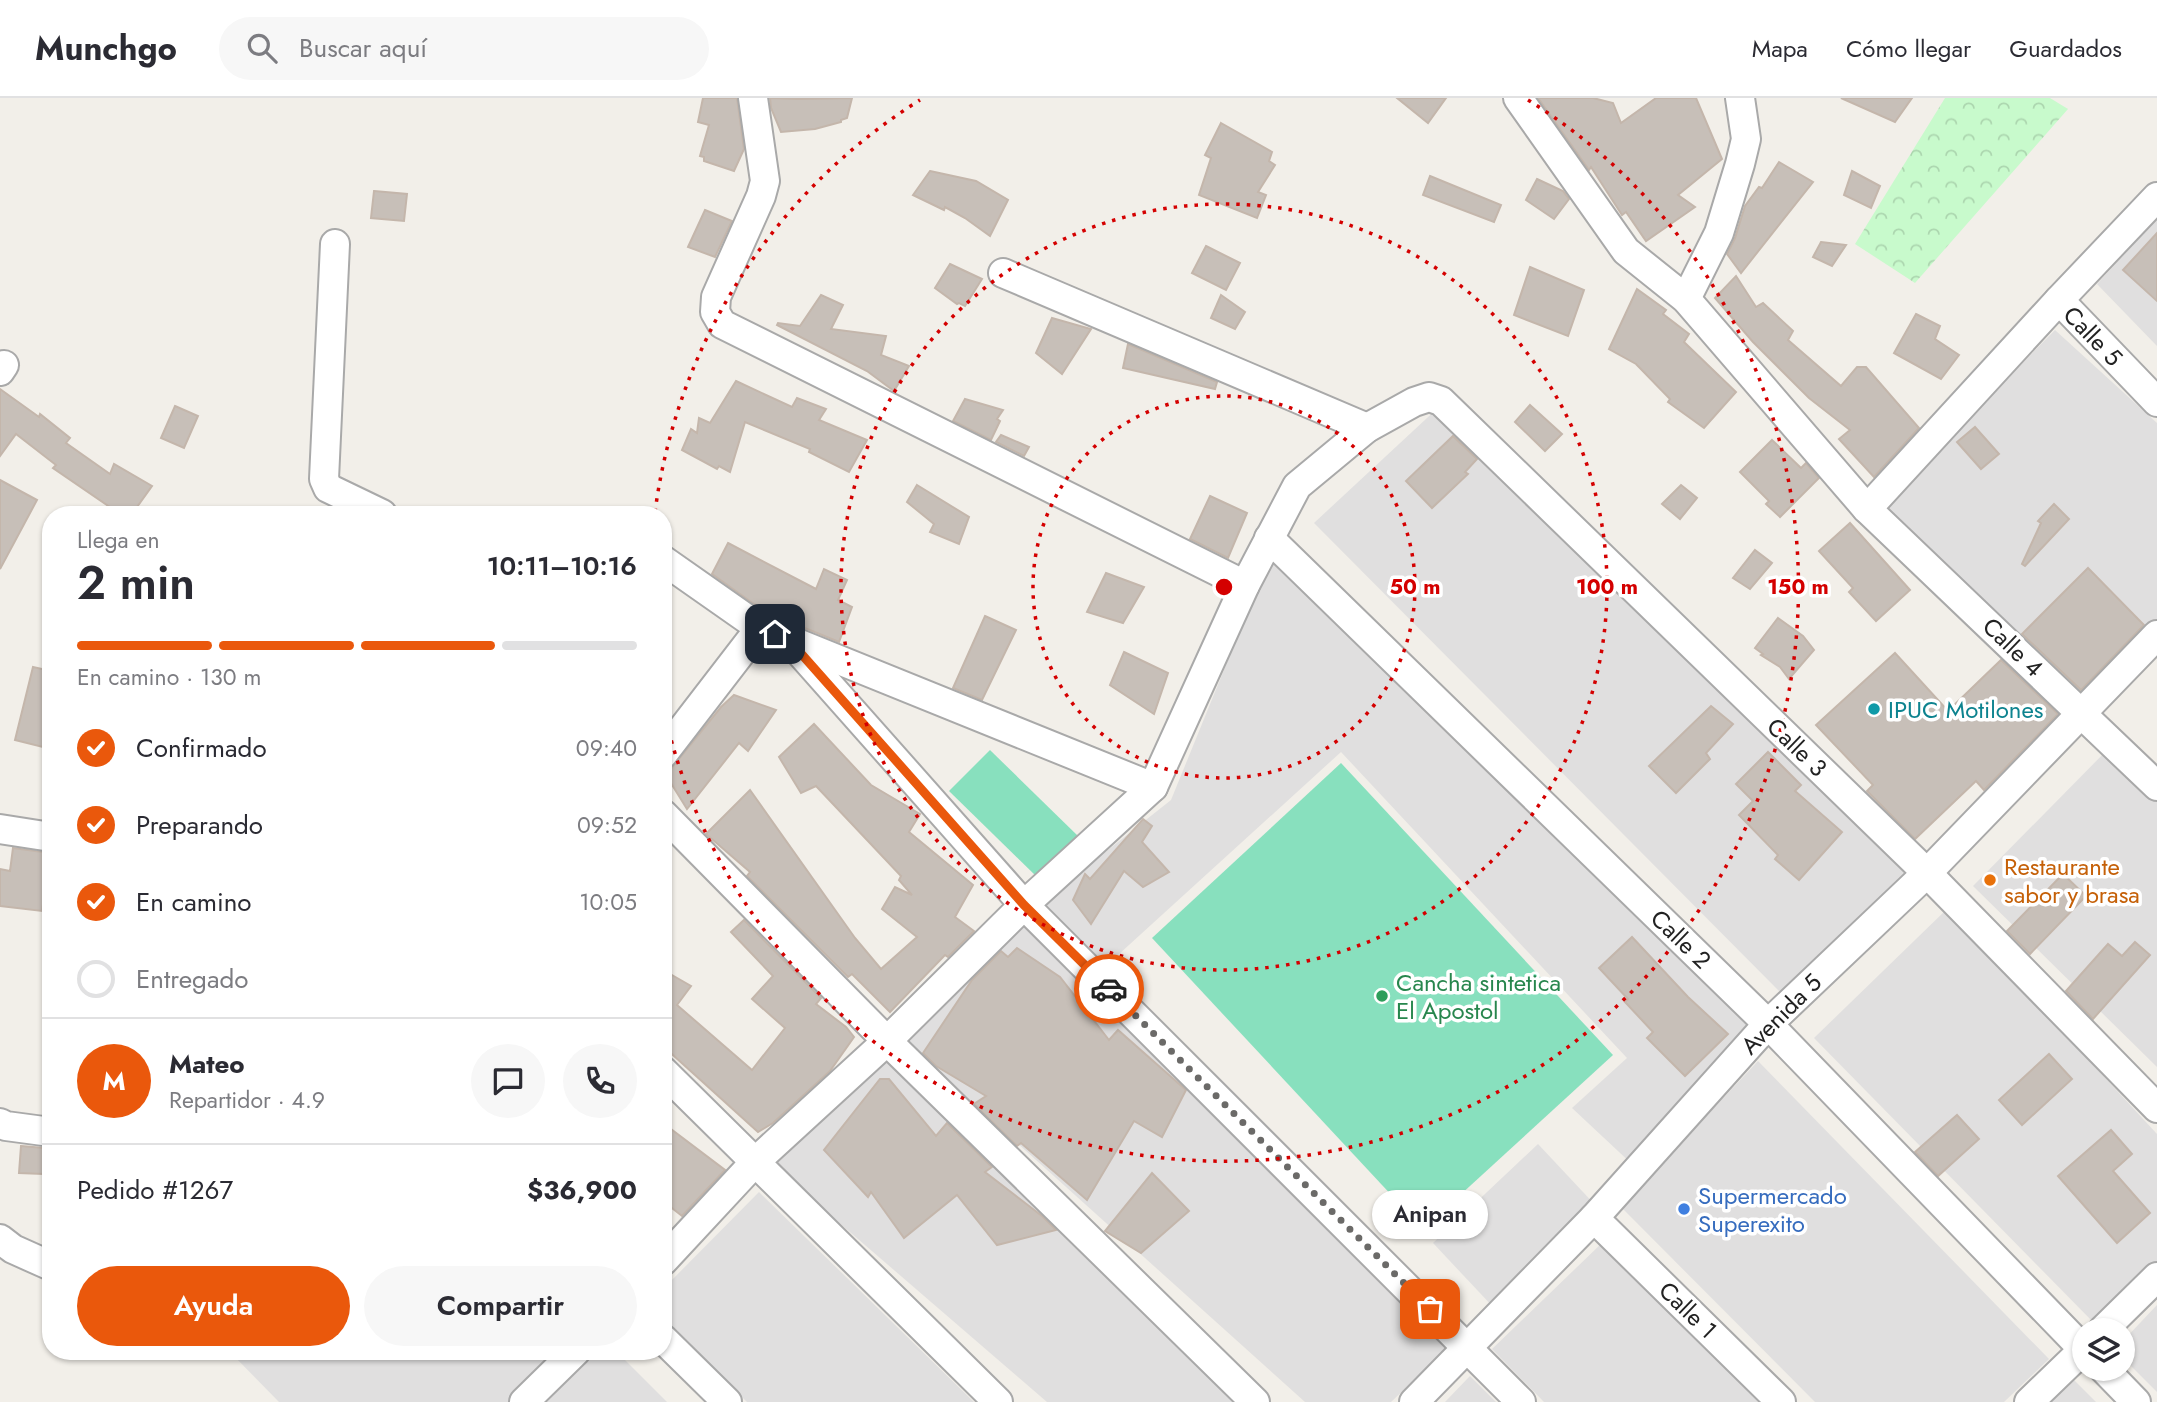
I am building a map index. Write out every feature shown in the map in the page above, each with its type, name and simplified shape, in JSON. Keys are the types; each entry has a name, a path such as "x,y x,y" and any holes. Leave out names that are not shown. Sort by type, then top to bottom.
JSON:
{"street":[{"path":"753,98 765,181 761,196 716,297 715,312 722,324 1245,585"},
{"name":"Calle 4","path":"1518,98 1626,251 1686,299 1867,509 2157,786"},
{"path":"1686,299 1720,233 1740,163 1746,139 1740,98"},
{"path":"1867,509 2157,197"},
{"path":"335,244 324,479 328,488 365,506"},
{"path":"672,1251 755,1163 887,1041 1024,905 1153,787 1245,585 1297,486 1367,428 1003,273"},
{"name":"Calle 5","path":"2059,300 2157,402"},
{"name":"Calle 3","path":"1367,428 1414,402 1429,397 1441,401 1927,873 2157,1108"},
{"name":"Calle 2","path":"1269,538 1768,1024 2072,1337"},
{"path":"672,566 760,628 1153,787"},
{"path":"672,742 760,628"},
{"name":"Avenida 5","path":"1414,1402 1594,1218 1768,1024 1927,873 2157,635"},
{"path":"789,640 1024,905 1521,1402"},
{"path":"672,823 887,1041 1255,1402"},
{"path":"0,829 42,836"},
{"path":"672,1080 998,1402"},
{"path":"2,1130 42,1132"},
{"name":"Calle 1","path":"1594,1218 1781,1402"},
{"path":"0,1239 13,1249 42,1261"},
{"path":"2115,1318 2157,1277"},
{"path":"672,1348 727,1402"},
{"path":"524,1402 567,1360"},
{"path":"2029,1402 2072,1361"},
{"path":"2116,1381 2137,1402"}],"shaded area":[{"path":"2157,219 2157,346 2097,284"},
{"path":"2055,330 2157,423 2155,636 2088,568 2016,639 1878,509"},
{"path":"1441,405 1918,870 1789,1001 1314,523"},
{"path":"1272,552 1757,1035 1634,1166 1572,1108 1627,1058 1341,752 1107,965 1041,903 1171,800"},
{"path":"2112,745 2157,791 2157,1067 1973,886"},
{"path":"1948,908 2157,1134 2157,1261 2097,1318 2089,1318 1814,1038"},
{"path":"1026,919 1267,1128 1467,1330 1391,1402 1305,1402 905,1042"},
{"path":"887,1053 1246,1402 1047,1402 771,1164"},
{"path":"1758,1061 2049,1359 2004,1402 1815,1402 1621,1207"},
{"path":"1538,1144 1598,1208 1494,1308 1433,1243"},
{"path":"759,1192 974,1402 747,1402 672,1329 672,1280"},
{"path":"1603,1242 1761,1402 1544,1402 1492,1349"},
{"path":"2157,1305 2157,1392 2135,1370 2135,1328"},
{"path":"238,1360 625,1360 667,1402 279,1402"},
{"path":"2069,1375 2072,1381 2096,1402 2041,1402"},
{"path":"1470,1376 1496,1402 1445,1402"}],"green space":[{"path":"1945,98 2050,98 2068,109 1915,283 1855,244"},
{"path":"990,750 1078,836 1037,877 949,791"},
{"name":"Cancha sintetica El Apostol","path":"1341,763 1613,1055 1423,1229 1152,938"}],"building":[{"path":"703,98 737,98 744,149 734,171 704,161 704,157 700,156 709,125 698,122"},
{"path":"770,98 852,98 847,118 841,122 815,129 781,132 771,108"},
{"path":"1397,98 1446,98 1428,123"},
{"path":"1538,98 1593,98 1613,103 1621,123 1656,98 1696,98 1722,159 1678,195 1695,207 1646,241 1626,212 1622,215 1591,167 1589,170"},
{"path":"1841,98 1912,98 1895,122"},
{"path":"1221,123 1272,152 1269,161 1275,165 1258,192 1266,195 1257,218 1199,195 1211,158 1205,155"},
{"path":"1779,162 1813,182 1741,273 1727,254 1745,206 1759,187 1762,188"},
{"path":"930,171 976,181 1008,200 990,236 945,207 944,210 913,195"},
{"path":"1852,171 1880,186 1871,208 1844,195"},
{"path":"1430,176 1501,205 1494,222 1423,195"},
{"path":"1537,179 1563,191 1569,199 1554,219 1526,200"},
{"path":"374,191 407,194 404,221 371,218"},
{"path":"705,210 732,221 715,257 688,247"},
{"path":"2157,233 2157,301 2123,270"},
{"path":"1821,242 1846,245 1832,266 1813,257"},
{"path":"1206,246 1240,263 1226,290 1192,273"},
{"path":"950,264 982,279 965,306 957,304 935,288"},
{"path":"1530,267 1584,290 1568,336 1514,315"},
{"path":"1736,276 1756,307 1763,303 1793,331 1788,340 1841,386 1857,367 1866,367 1919,428 1874,477 1839,439 1850,430 1809,398 1753,342 1715,298"},
{"path":"1637,289 1666,310 1663,314 1689,334 1684,342 1736,392 1704,428 1668,402 1670,399 1636,364 1609,349"},
{"path":"821,295 843,305 831,329 886,336 881,355 909,366 894,391 867,371 777,325 800,326"},
{"path":"1221,295 1245,312 1235,329 1211,318"},
{"path":"1916,314 1940,326 1935,339 1959,355 1941,379 1894,353"},
{"path":"1052,318 1091,329 1062,374 1036,353"},
{"path":"1128,344 1217,382 1215,389 1123,368"},
{"path":"736,381 792,407 797,398 826,409 819,420 867,440 849,472 809,452 810,449 745,422 730,472 719,466 717,469 682,450 691,429 697,433 699,418 710,423"},
{"path":"0,389 39,417 40,414 70,438 66,443 110,474 114,464 152,486 138,506 108,506 53,468 56,465 16,434 0,456"},
{"path":"965,399 1003,410 997,419 1000,421 991,440 953,421"},
{"path":"1530,405 1562,434 1545,451 1515,422"},
{"path":"175,406 198,416 184,448 161,438"},
{"path":"1975,427 1999,454 1981,469 1957,442"},
{"path":"1001,435 1029,447 1024,456 996,442"},
{"path":"1453,436 1477,459 1465,472 1468,474 1432,508 1406,481"},
{"path":"1772,440 1801,468 1806,463 1819,478 1780,517 1766,504 1769,501 1740,472"},
{"path":"0,480 37,500 0,569"},
{"path":"917,485 969,517 959,544 930,532 934,524 907,502"},
{"path":"1681,485 1697,498 1680,519 1662,504"},
{"path":"1210,496 1247,513 1228,558 1190,539"},
{"path":"2054,504 2069,519 2025,566 2022,564 2041,523 2038,521"},
{"path":"1850,523 1910,590 1876,621 1849,592 1853,588 1819,551"},
{"path":"728,543 816,589 824,569 847,580 838,600 852,607 839,642 754,604 712,574"},
{"path":"1755,550 1772,563 1750,589 1733,578"},
{"path":"2088,568 2144,625 2081,690 2022,634"},
{"path":"1106,573 1144,587 1123,623 1087,612"},
{"path":"985,616 1016,630 982,700 953,688"},
{"path":"1778,618 1803,636 1814,650 1789,679 1780,667 1755,648"},
{"path":"1124,652 1168,673 1154,714 1110,685"},
{"path":"1895,653 1948,711 2001,660 2058,714 1984,790 1976,781 1915,839 1867,791 1873,785 1816,725"},
{"path":"33,667 42,669 42,747 15,740"},
{"path":"734,695 776,710 748,751 739,743 687,809 672,785 672,768"},
{"path":"1711,706 1733,724 1706,753 1710,759 1676,793 1649,766"},
{"path":"814,724 871,785 920,814 909,832 973,885 955,917 974,931 948,957 945,955 890,1012 852,974 848,977 747,876 750,872 706,834 750,790 855,938 881,969 917,937 882,909 895,887 912,895 899,880 901,876 816,786 801,793 779,757"},
{"path":"1768,752 1801,785 1795,791 1842,832 1799,880 1775,859 1778,855 1739,815 1753,801 1736,784"},
{"path":"1143,819 1152,826 1142,842 1169,872 1143,887 1124,871 1091,924 1073,900 1085,874 1090,879"},
{"path":"13,848 42,852 42,911 0,906 0,869 10,871"},
{"path":"2063,874 2086,896 2030,954 2007,931"},
{"path":"744,920 821,998 816,1004 846,1027 854,1037 830,1071 773,1123 758,1132 672,1054 672,975 691,986 677,1005 752,1070 785,1028 752,999 773,976 731,932"},
{"path":"1632,937 1688,997 1728,1034 1685,1076 1647,1038 1653,1032 1625,1002 1628,999 1599,968"},
{"path":"2135,942 2150,955 2093,1019 2066,991 2108,944 2122,956"},
{"path":"1017,948 1060,977 1109,1040 1118,1030 1186,1090 1162,1137 1134,1121 1087,1200 1021,1143 1017,1146 974,1104 986,1096 936,1066 923,1053 972,980 1001,951 1008,957"},
{"path":"2049,1054 2072,1079 2022,1125 1999,1100"},
{"path":"880,1079 889,1079 936,1136 947,1123 992,1167 985,1172 1056,1230 997,1245 957,1195 904,1238 871,1192 868,1197 824,1150"},
{"path":"1957,1115 1979,1139 1938,1176 1915,1152"},
{"path":"672,1130 725,1170 682,1216 672,1208"},
{"path":"2111,1130 2132,1154 2113,1171 2150,1213 2117,1243 2058,1176"},
{"path":"21,1146 42,1148 42,1174 19,1173"},
{"path":"1152,1173 1189,1211 1141,1253 1105,1231"}],"way so far":[{"path":"1109,989 1430,1309"}],"place":[{"name":"IPUC Motilones","path":"1874,709"},
{"name":"Restaurante sabor y brasa","path":"1990,880"},
{"name":"Cancha sintetica El Apostol","path":"1382,996"},
{"name":"Supermercado Superexito","path":"1684,1209"},
{"name":"Anipan","path":"1430,1309"}],"route":[{"path":"775,634 789,640 1024,905 1109,989"}]}
